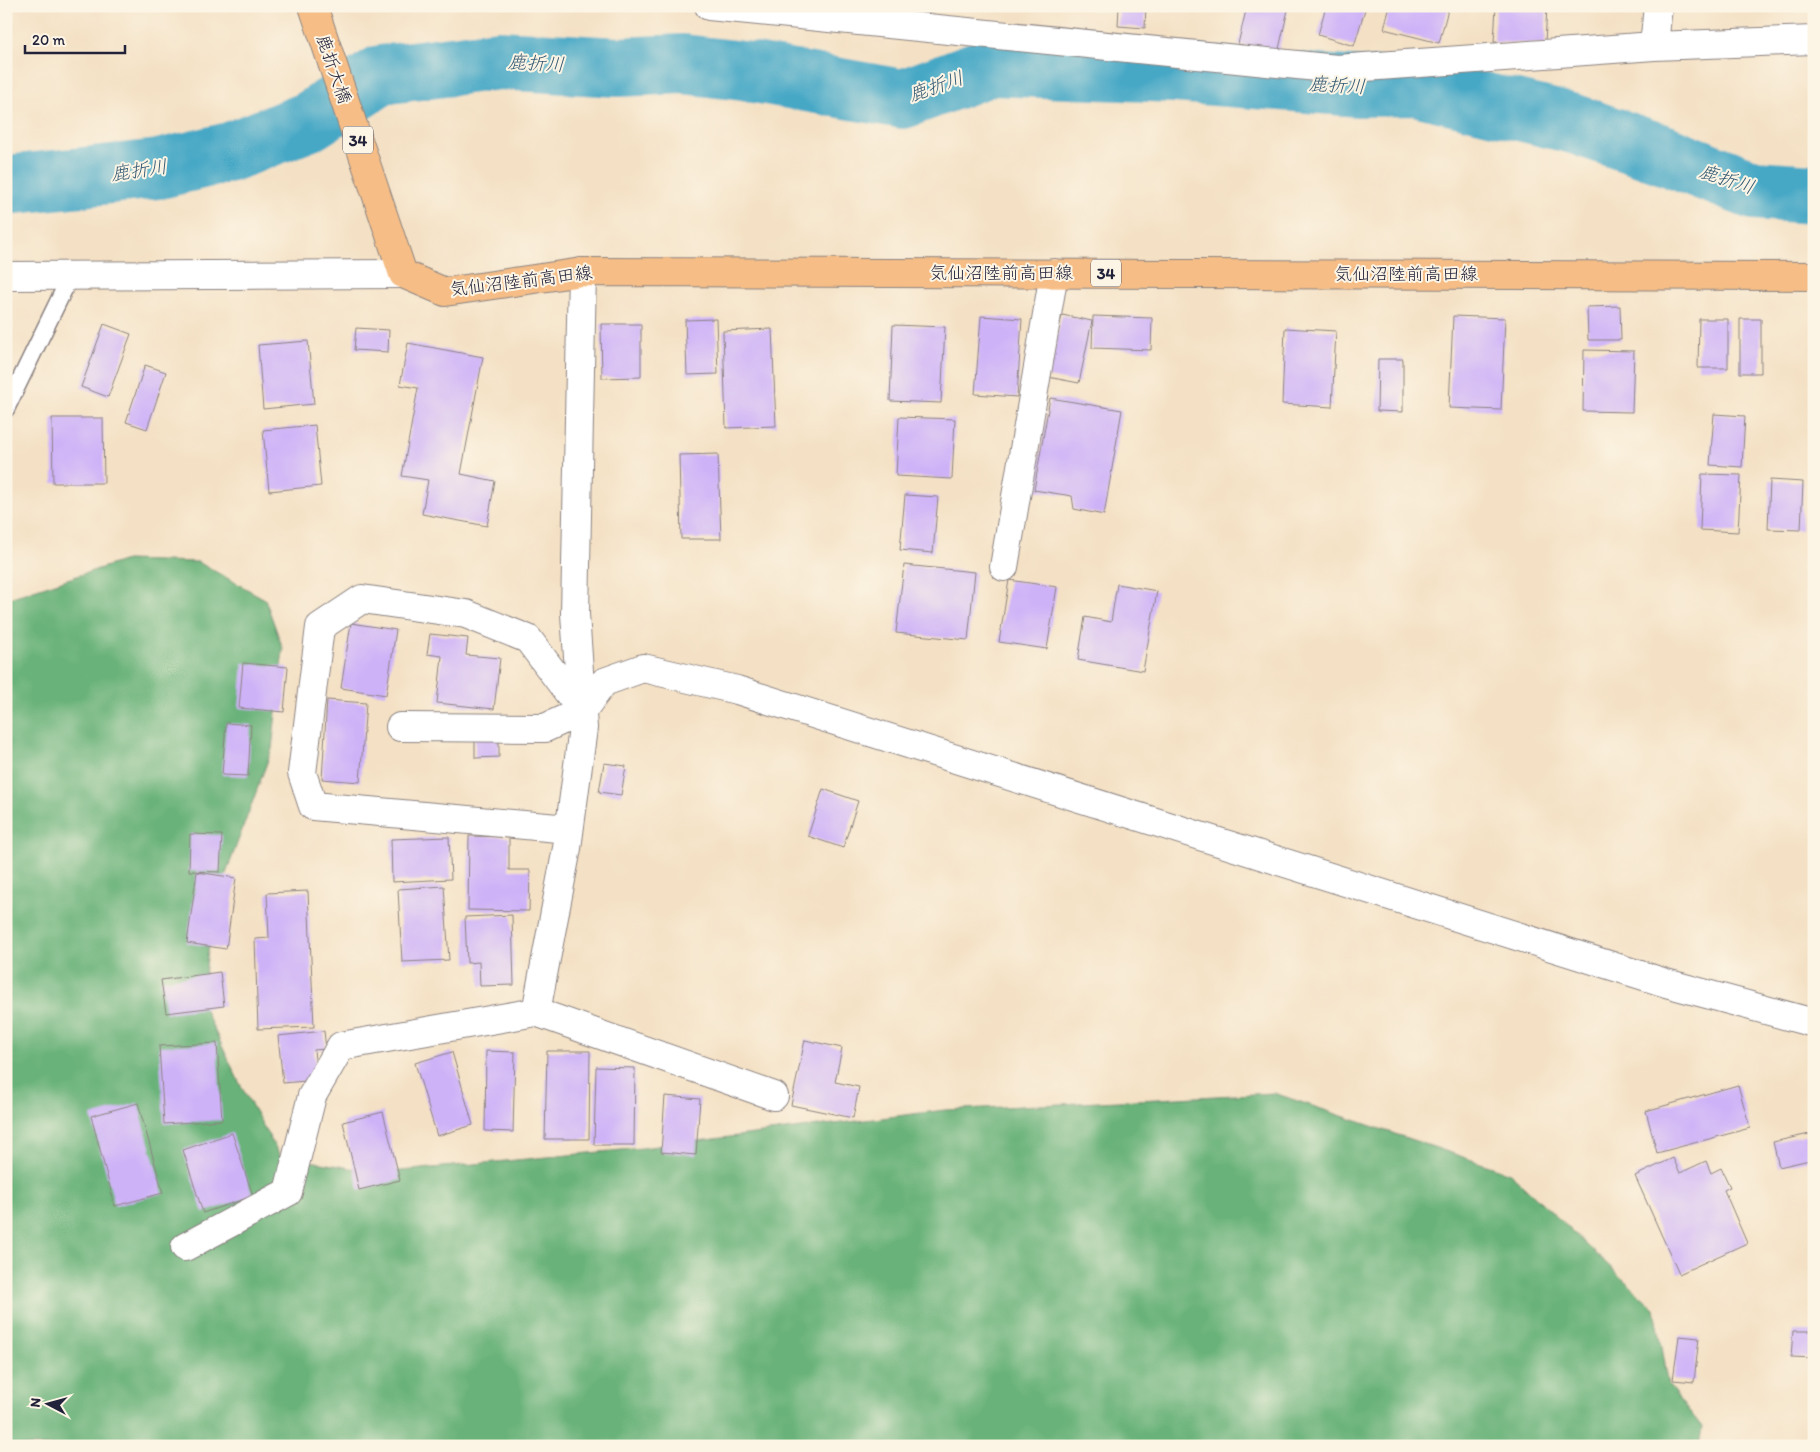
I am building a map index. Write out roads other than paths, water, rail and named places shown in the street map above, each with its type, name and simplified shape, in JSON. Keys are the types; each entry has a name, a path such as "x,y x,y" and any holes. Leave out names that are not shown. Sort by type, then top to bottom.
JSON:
{"main road":[{"name":"鹿折大橋","path":"313,6 403,274"},
{"name":"気仙沼陸前高田線","path":"403,274 445,292 582,272 1814,276"}],"street":[{"path":"709,6 1337,69 1654,46 1814,40"},
{"path":"1654,46 1658,6"},
{"path":"536,1012 569,829 583,728 575,614 582,272"},
{"path":"1004,567 1054,273"},
{"path":"6,276 403,274"},
{"path":"569,829 313,806 302,773 320,627 362,599 466,614 528,639 582,711"},
{"path":"400,727 545,728 582,711 604,682 643,668 737,690 1666,983 1814,1023"},
{"path":"185,1247 288,1192 312,1096 341,1046 536,1012 774,1096"}],"lane":[{"path":"6,409 70,277"}],"waterway":[{"name":"鹿折川","path":"6,185 159,169 230,152 310,121 381,75 499,60 618,67 683,64 743,71 903,99 991,66 1175,73 1359,87 1416,86 1574,124 1662,154 1754,190 1814,194"}]}
